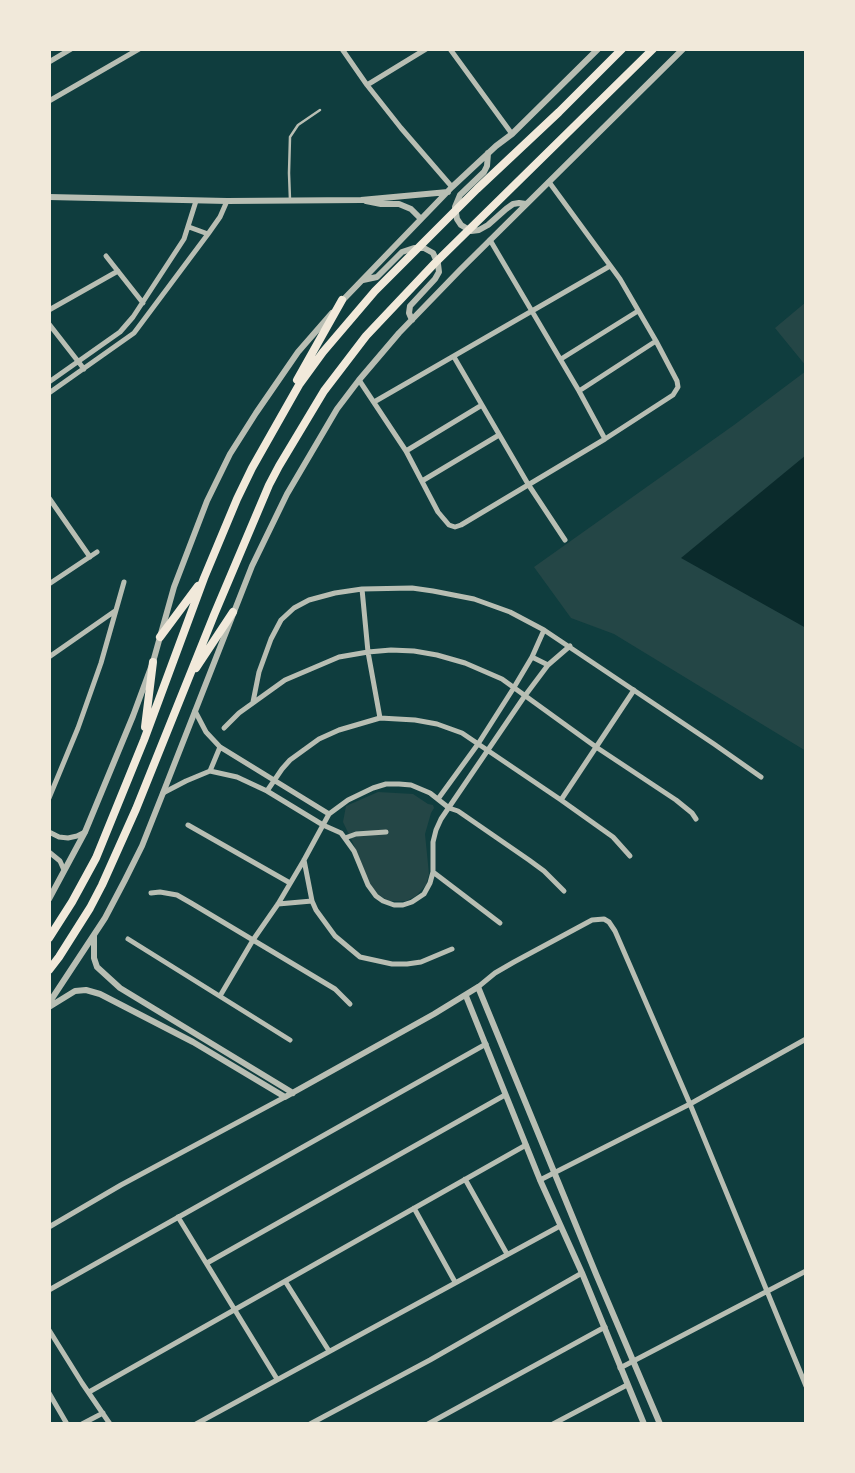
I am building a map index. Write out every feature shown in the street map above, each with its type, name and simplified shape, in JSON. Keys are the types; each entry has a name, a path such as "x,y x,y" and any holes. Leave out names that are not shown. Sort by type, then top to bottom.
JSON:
{"main road":[{"path":"49,938 96,858 237,499 299,385 375,291 622,49"},
{"path":"49,970 60,957 102,885 121,845 252,522 279,466 324,391 366,335 435,263 653,49"},
{"path":"275,428 292,390 342,300"},
{"path":"160,637 204,578"},
{"path":"187,682 233,612"},
{"path":"144,740 153,662"}],"street":[{"path":"49,62 71,49"},
{"path":"49,101 139,49"},
{"path":"342,49 367,85 450,189"},
{"path":"367,85 426,49"},
{"path":"450,49 512,134"},
{"path":"49,899 85,832 125,737 153,662 174,587 195,529 230,454 279,378 342,300 450,189 512,134 597,49"},
{"path":"49,1005 131,869 252,566 317,440 359,380 412,320 683,49"},
{"path":"488,153 484,172 460,195 455,207 461,225 471,231 479,230 513,204 526,204"},
{"path":"359,380 406,451 438,513 445,522 455,527 673,396 678,387 677,381 656,341 610,266 549,182"},
{"path":"49,197 196,201 361,200 450,189"},
{"path":"361,200 399,204 411,209 421,219"},
{"path":"49,382 120,332 133,317 177,252 189,227 196,201"},
{"path":"49,393 134,333 220,217 227,201"},
{"path":"189,227 208,234"},
{"path":"490,240 605,439"},
{"path":"362,279 377,277 402,252 424,248 433,253 439,272 436,279 410,306 412,320"},
{"path":"106,257 143,303"},
{"path":"374,402 610,266"},
{"path":"49,310 118,271"},
{"path":"561,359 638,311"},
{"path":"49,324 84,369"},
{"path":"579,391 656,341"},
{"path":"454,357 528,484 565,540"},
{"path":"406,451 482,405"},
{"path":"422,481 499,435"},
{"path":"49,498 90,557"},
{"path":"49,584 97,552"},
{"path":"49,798 78,729 101,663 124,582"},
{"path":"253,702 259,672 271,639 286,614 309,600 335,593 362,589 412,588 474,599 510,612 544,630 761,777"},
{"path":"362,589 368,652 380,718"},
{"path":"49,657 115,611"},
{"path":"438,799 513,689 544,630"},
{"path":"163,793 210,771 237,777 267,791 323,825 335,829 345,838 376,896 388,903 403,905 419,898 428,889 433,872 436,830 449,808 524,697 548,665 570,646"},
{"path":"224,727 253,702 285,680 339,657 402,650 437,655 465,663 502,679 524,697 676,800 696,819"},
{"path":"532,657 548,665"},
{"path":"561,800 634,690"},
{"path":"195,711 206,732 220,747 329,814"},
{"path":"267,791 290,760 318,739 380,718 415,720 462,733 561,800 612,838 630,856"},
{"path":"210,771 220,747"},
{"path":"220,996 278,904 329,814 360,793 386,784 411,785 430,793 529,860 564,891"},
{"path":"188,825 290,883"},
{"path":"49,832 68,838 85,832"},
{"path":"345,838 356,834 386,832"},
{"path":"49,852 61,861 64,872"},
{"path":"304,860 312,901 335,936 360,957 392,964 407,964 421,962 452,949"},
{"path":"433,872 500,923"},
{"path":"151,893 177,895 335,989 350,1004"},
{"path":"278,904 312,901"},
{"path":"49,1227 466,996 514,962 592,920 604,919 615,931 690,1104 806,1386"},
{"path":"94,934 94,958 97,967 120,988 293,1093"},
{"path":"128,939 290,1040"},
{"path":"478,987 660,1424"},
{"path":"49,1005 75,991 86,990 100,994 193,1042 285,1097"},
{"path":"466,996 540,1180 582,1273 644,1424"},
{"path":"540,1180 690,1104 806,1039"},
{"path":"49,1290 485,1044"},
{"path":"208,1263 505,1095"},
{"path":"89,1392 526,1145"},
{"path":"466,1179 507,1254"},
{"path":"414,1208 455,1282"},
{"path":"178,1217 277,1379"},
{"path":"196,1424 560,1226"},
{"path":"620,1368 806,1270"},
{"path":"310,1424 430,1360 582,1273"},
{"path":"285,1281 329,1351"},
{"path":"428,1424 604,1327"},
{"path":"49,1330 110,1424"},
{"path":"553,1424 627,1385"},
{"path":"49,1393 68,1424"},
{"path":"82,1424 103,1413"}],"lane":[{"path":"290,200 290,137 298,125 320,110"}],"shaded area":[{"path":"806,302 806,366 775,328"},
{"path":"806,371 806,751 614,634 571,618 534,567"},
{"path":"806,455 806,628 681,558"},
{"path":"378,792 413,794 434,808 425,834 429,874 426,885 416,896 406,901 388,901 375,892 343,822 346,806"}]}
